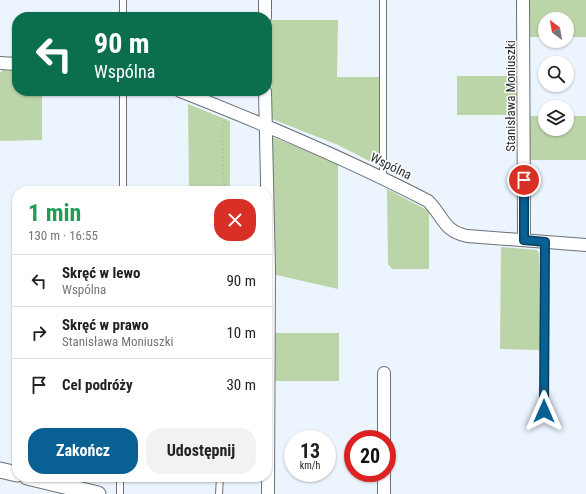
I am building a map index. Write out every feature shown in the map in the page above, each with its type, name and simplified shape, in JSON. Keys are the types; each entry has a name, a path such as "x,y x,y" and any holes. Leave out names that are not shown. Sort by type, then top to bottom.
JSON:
{"street":[{"path":"266,0 266,12"},
{"name":"Stanisława Moniuszki","path":"523,0 524,240"},
{"path":"0,64 12,64"},
{"name":"Wspólna","path":"193,96 265,124 383,177 428,200 437,210 450,230 455,234 586,245"},
{"path":"265,96 267,186"},
{"path":"384,373 384,430"},
{"path":"0,470 12,473"},
{"path":"40,482 57,489 98,494"},
{"path":"268,482 268,494"},
{"path":"384,482 384,494"}],"lane":[{"path":"123,0 123,12"},
{"path":"383,0 383,177"},
{"path":"123,96 123,186"},
{"path":"544,411 545,242"},
{"path":"120,482 120,494"},
{"path":"219,494 220,482"}],"path":[{"path":"224,186 222,125 226,116 232,111"}],"green space":[{"path":"528,0 586,0 586,37 574,37 574,12 538,12 538,37 528,37"},
{"path":"272,20 338,20 337,77 379,77 379,166 338,145 272,119"},
{"path":"3,70 12,71 12,96 42,96 42,140 0,141 0,73"},
{"path":"457,76 518,76 518,115 457,115"},
{"path":"188,104 230,121 230,186 189,186"},
{"path":"529,116 538,116 538,136 574,136 574,116 586,116 586,160 529,160"},
{"path":"272,137 338,163 338,289 272,274"},
{"path":"387,189 429,211 429,269 392,269 388,264"},
{"path":"501,247 537,250 539,254 540,350 500,349"},
{"path":"272,333 339,333 339,381 272,381"}],"route":[{"path":"524,180 524,240 545,242 544,411"}]}
